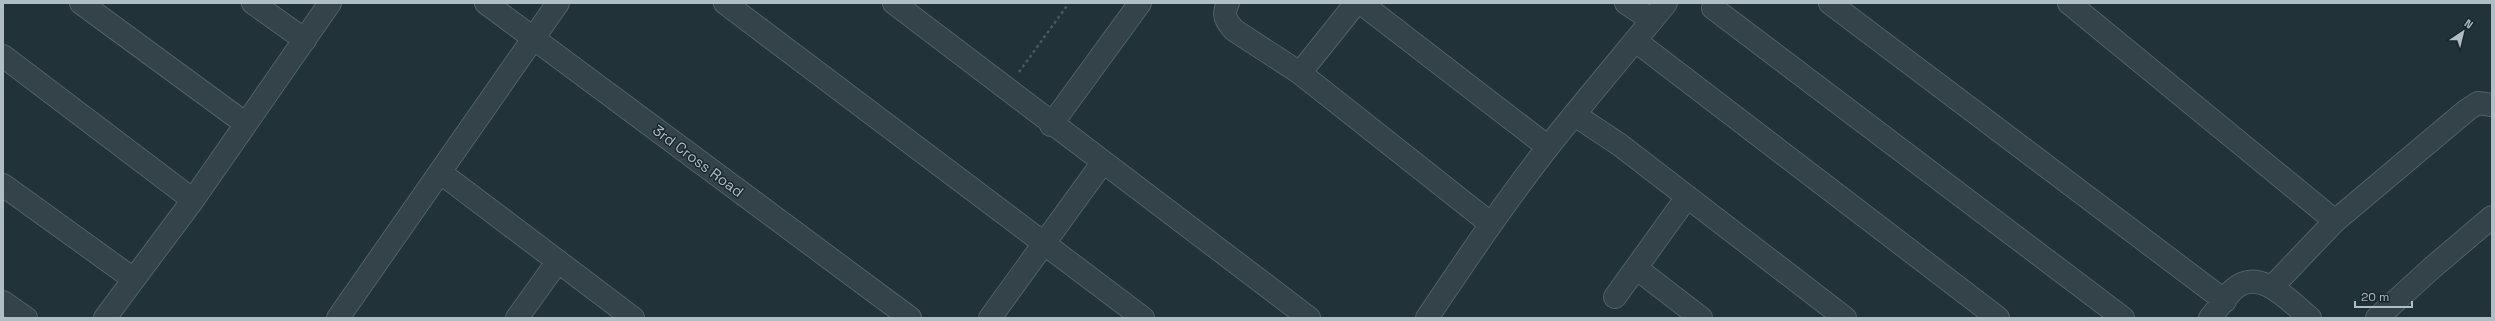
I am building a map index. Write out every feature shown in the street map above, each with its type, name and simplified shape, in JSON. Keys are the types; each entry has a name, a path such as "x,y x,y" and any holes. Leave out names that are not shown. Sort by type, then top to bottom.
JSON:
{"street":[{"path":"253,3 305,40"},
{"path":"105,318 132,278 193,200 330,3"},
{"name":"3rd Cross Road","path":"486,3 910,318"},
{"path":"338,318 440,173 532,38 558,3"},
{"path":"725,3 1143,318"},
{"path":"894,3 1007,88 1051,125 1103,162 1309,318"},
{"path":"1051,125 1140,3"},
{"path":"1228,3 1224,15 1226,22 1234,30 1300,73 1491,224"},
{"path":"1300,73 1356,3"},
{"path":"1362,3 1548,147"},
{"path":"1626,3 1652,20"},
{"path":"1427,318 1491,224 1548,147 1637,42 1666,3"},
{"path":"1830,3 2226,301"},
{"path":"2069,3 2335,221"},
{"path":"88,5 246,124"},
{"path":"1713,8 2123,318"},
{"path":"1637,42 1998,318"},
{"path":"3,56 193,200"},
{"path":"2272,287 2335,221 2467,110 2478,103 2492,105"},
{"path":"1575,115 1620,146 1687,197 1832,314"},
{"path":"990,318 1103,162"},
{"path":"440,173 634,318"},
{"path":"3,185 132,278"},
{"path":"1615,297 1687,197"},
{"path":"2377,318 2433,267 2492,217"},
{"path":"517,318 558,261"},
{"path":"1636,268 1701,318"},
{"path":"2210,318 2226,301 2233,289 2248,280 2259,281 2272,287 2310,318"},
{"path":"3,302 26,318"}],"path":[{"path":"1007,88 1069,3"}]}
